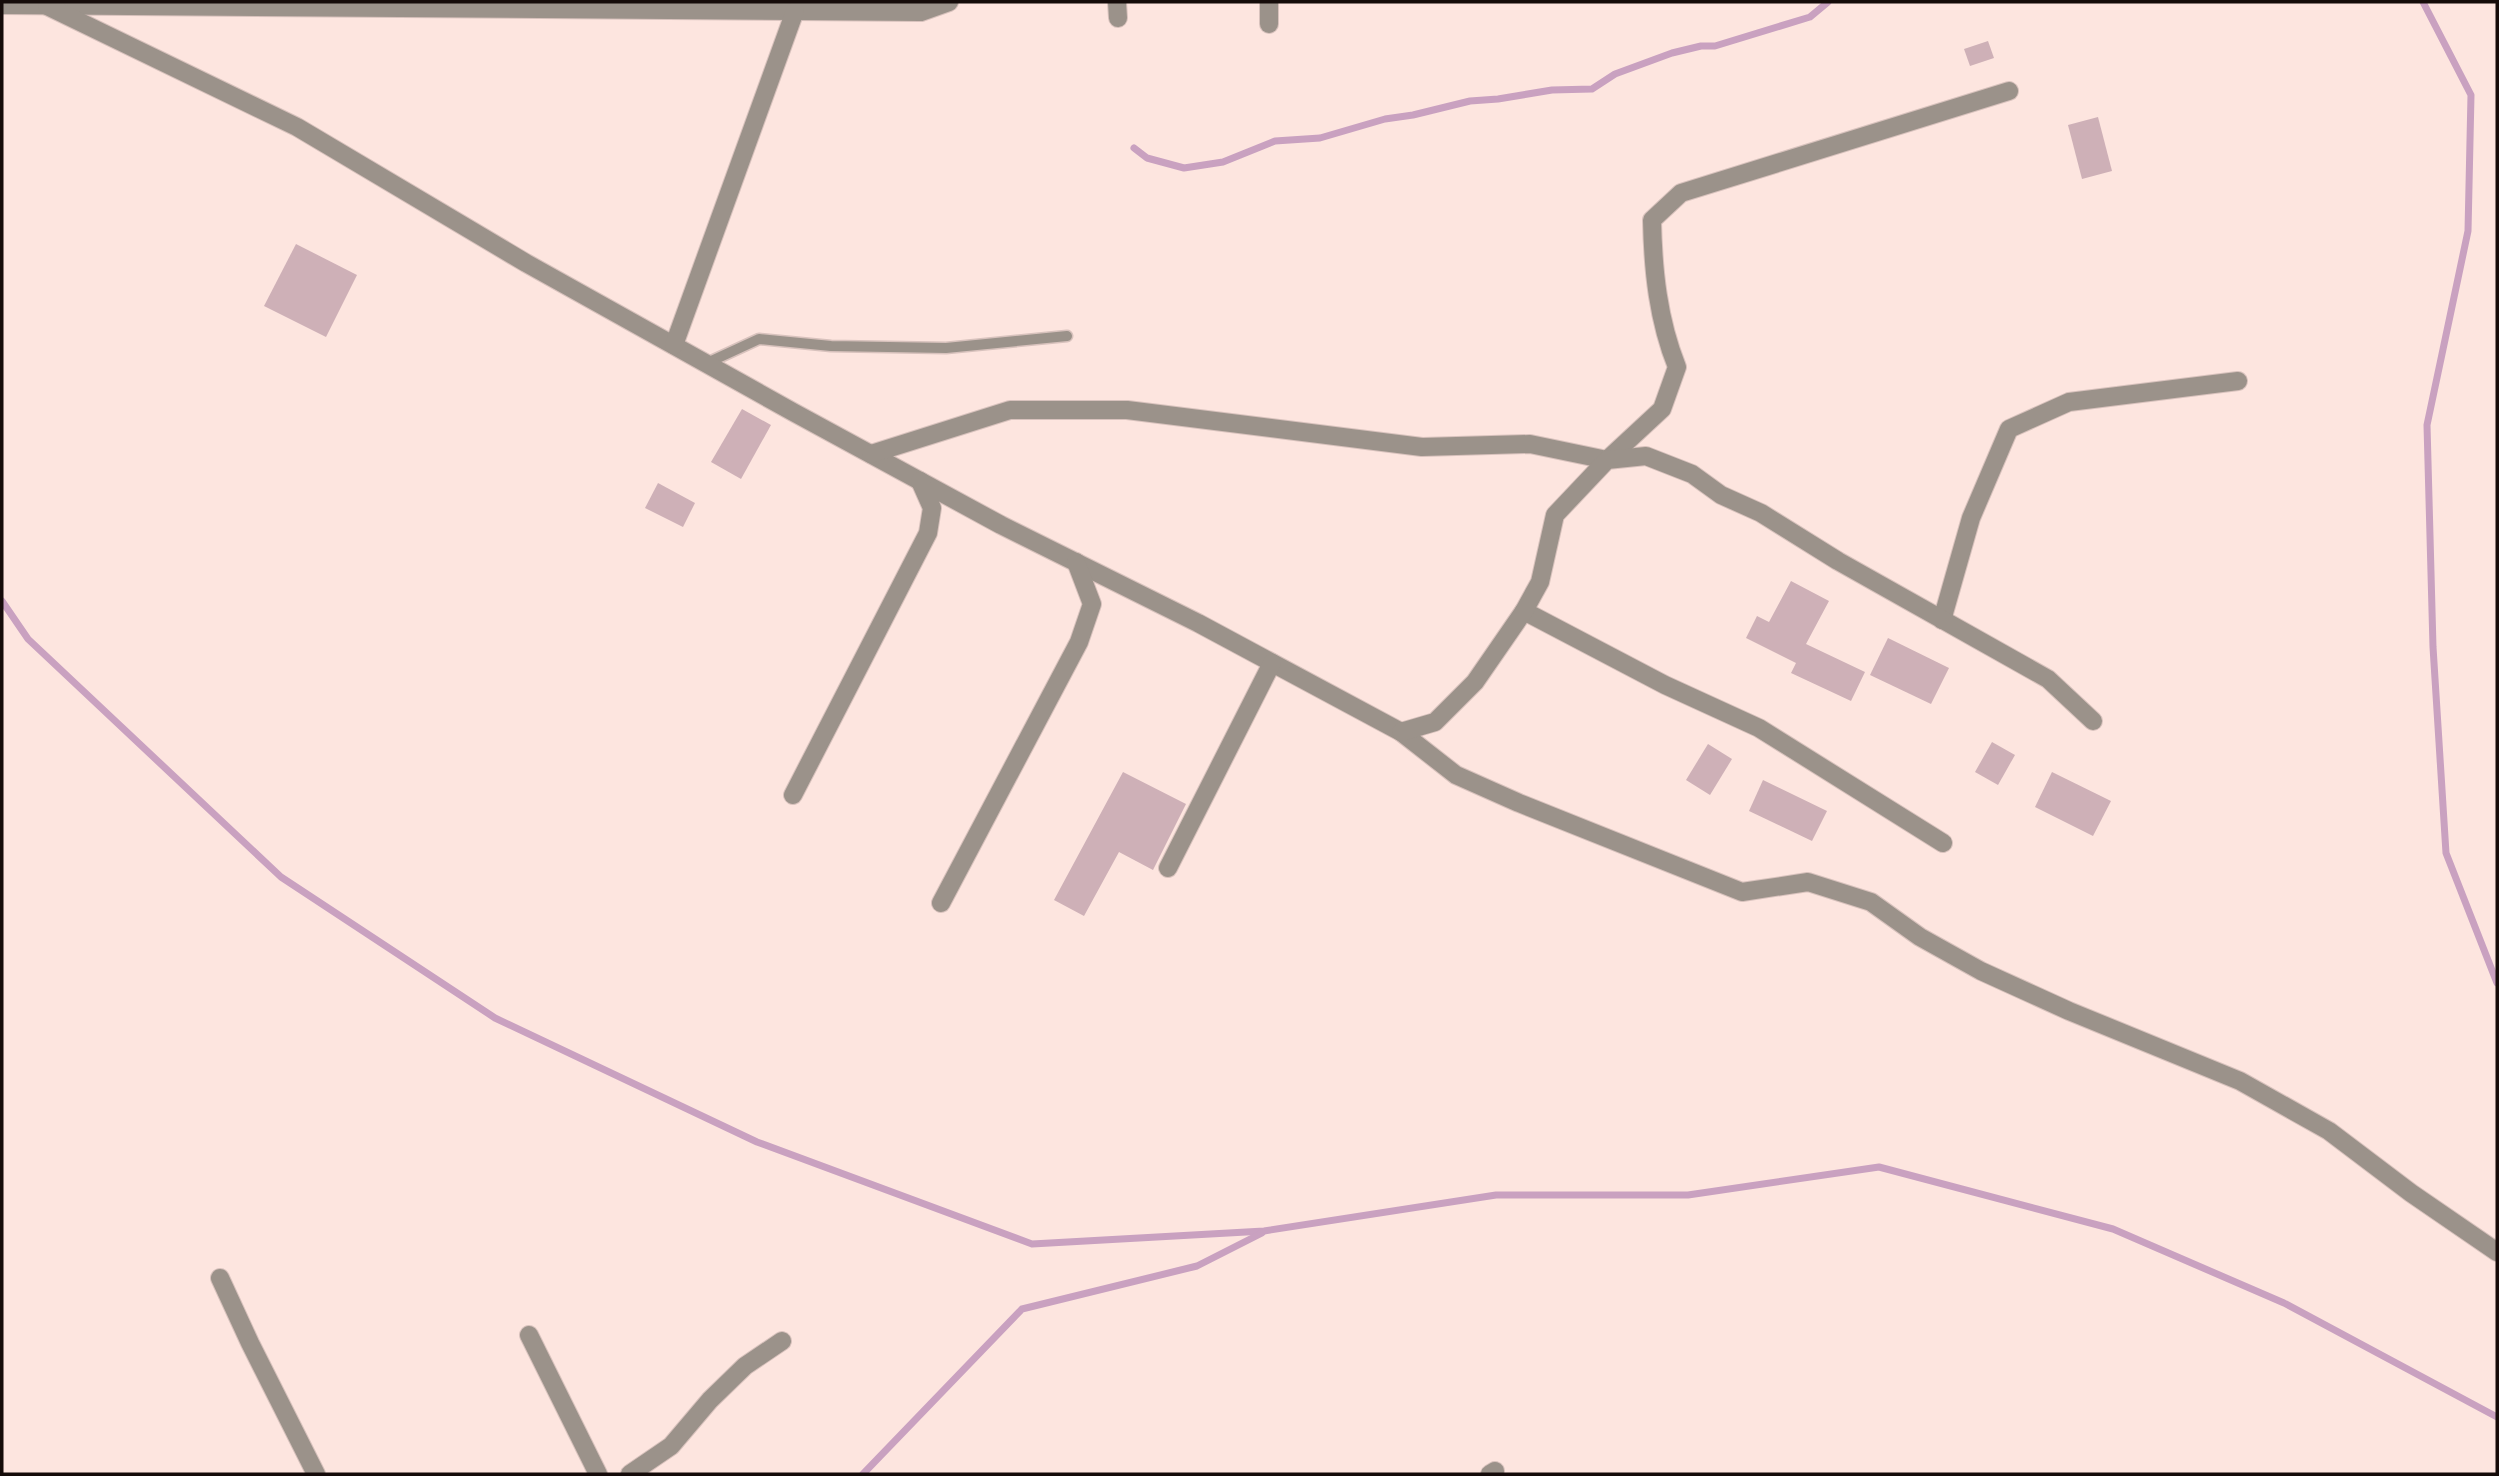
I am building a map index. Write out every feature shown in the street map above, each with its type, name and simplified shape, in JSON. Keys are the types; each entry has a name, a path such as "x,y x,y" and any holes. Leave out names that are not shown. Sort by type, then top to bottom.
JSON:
{"street":[{"path":"2,5 921,12 949,2"},
{"path":"1269,2 1269,24"},
{"path":"47,6 297,127 526,263 920,481 1401,732 1456,775 1742,892 1808,882 1871,902 1920,937 1981,971 2069,1011 2241,1081 2329,1131 2411,1193 2497,1252"},
{"path":"674,345 795,11"},
{"path":"1401,732 1435,722 1475,682 1524,611 1540,582 1555,515 1607,460 1662,410 1677,367 1665,339 1653,264 1652,220 1681,193 2009,91"},
{"path":"1942,620 1971,518 2010,429 2069,402 2238,381"},
{"path":"871,454 1010,410 1127,410 1422,447 1530,444 1607,460 1646,457 1692,474 1721,495 1761,513 1838,561 2048,679 2093,721"},
{"path":"793,795 928,533 932,508 920,481"},
{"path":"941,904 1079,642 1092,604 1076,562"},
{"path":"1524,611 1665,685 1759,728 1943,843"},
{"path":"1168,868 1272,663"},
{"path":"220,1278 316,1474"},
{"path":"528,1335 598,1474"},
{"path":"630,1474 671,1446 710,1400 746,1366 782,1341"}],"lane":[{"path":"706,363 759,339 831,346 946,348 1067,336"}],"building":[{"path":"1988,41 1994,58 1970,66 1964,49"},
{"path":"2098,117 2112,171 2082,179 2068,125"},
{"path":"296,244 357,275 326,337 264,306"},
{"path":"742,409 771,425 741,479 711,462"},
{"path":"658,483 695,503 683,527 645,508"},
{"path":"1791,581 1829,601 1806,644 1865,672 1851,701 1791,673 1796,663 1746,638 1757,616 1769,622"},
{"path":"1888,638 1949,668 1931,704 1870,675"},
{"path":"1992,742 2015,755 1998,785 1975,772"},
{"path":"1708,744 1732,759 1710,795 1686,780"},
{"path":"1123,772 1186,804 1153,870 1119,852 1084,916 1054,900"},
{"path":"2052,772 2111,801 2093,836 2035,807"},
{"path":"1763,780 1827,811 1812,841 1749,811"}],"waterway":[{"path":"1134,148 1147,158 1184,168 1223,162 1275,141 1320,138 1385,119 1470,101 1552,90 1592,89 1615,74 1672,53 1701,46 1715,46 1810,17 1828,2"},
{"path":"2423,2 2471,95 2468,231 2427,425 2433,647 2446,853 2497,983"},
{"path":"2,601 28,639 281,877 495,1018 757,1142 1032,1244 1264,1231 1496,1195 1688,1195 1879,1167 2113,1229 2284,1303 2497,1417"},
{"path":"863,1474 1022,1309 1197,1266 1262,1233"}]}
